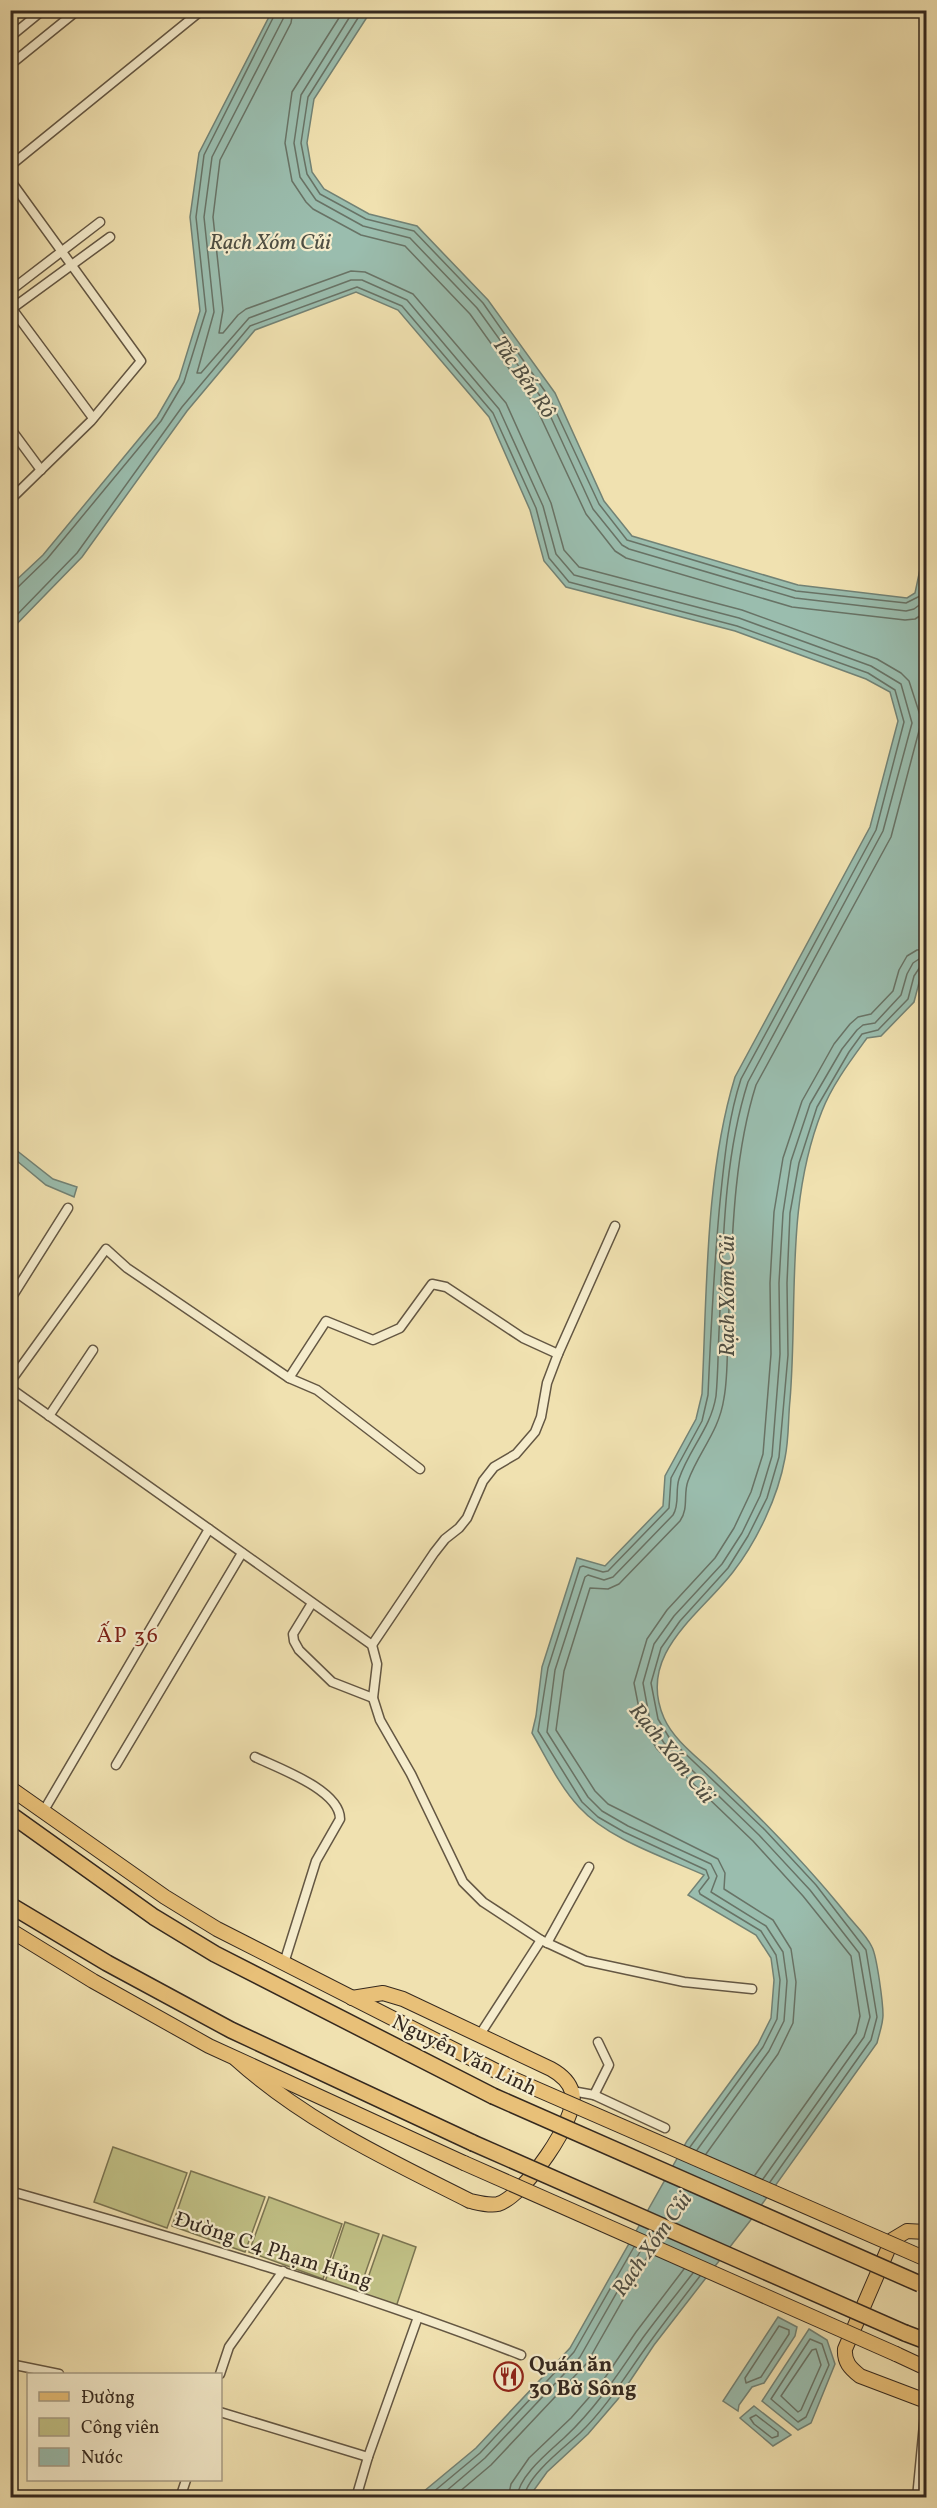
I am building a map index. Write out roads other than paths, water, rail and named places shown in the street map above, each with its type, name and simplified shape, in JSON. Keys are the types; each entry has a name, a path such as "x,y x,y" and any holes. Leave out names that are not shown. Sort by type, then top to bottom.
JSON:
{"highway":[{"name":"Nguyễn Văn Linh","path":"10,1814 154,1917 215,1954 493,2096 923,2285"},
{"path":"10,1905 107,1963 231,2030 472,2143 927,2341"}],"main road":[{"name":"Nguyễn Văn Linh","path":"10,1788 165,1897 217,1929 502,2074 927,2259"},
{"path":"10,1930 93,1981 236,2059 464,2163 927,2368"},
{"path":"236,2059 262,2083 328,2128 470,2201 498,2204 509,2198 528,2181 556,2141 567,2118 573,2099 572,2091 560,2074 393,1995 373,1994 352,1998"},
{"path":"927,2232 907,2230 892,2240 845,2349 844,2357 860,2376 927,2402"}],"street":[{"path":"10,18 20,10"},
{"path":"10,38 43,10"},
{"path":"10,65 78,10"},
{"path":"10,166 202,10"},
{"path":"10,180 141,361 93,418 10,500"},
{"path":"10,291 100,222"},
{"path":"93,418 11,308 110,237"},
{"path":"10,428 41,470"},
{"path":"10,1300 68,1208"},
{"path":"372,1645 434,1553 467,1518 483,1480 494,1467 516,1454 535,1432 541,1417 547,1383 558,1354 615,1226"},
{"path":"10,1382 106,1249 127,1268 289,1378 317,1390 420,1469"},
{"path":"289,1378 327,1321 373,1340 400,1328 432,1284 446,1287 523,1338 558,1354"},
{"path":"49,1416 93,1350"},
{"path":"10,1389 372,1645 377,1664 373,1698 380,1720 411,1774 463,1882 483,1902 544,1942 586,1961 684,1982 752,1989"},
{"path":"43,1812 208,1529"},
{"path":"116,1765 242,1553"},
{"path":"312,1603 293,1634 299,1650 332,1682 373,1698"},
{"path":"255,1757 306,1781 333,1800 340,1811 340,1819 316,1861 284,1963"},
{"path":"479,2036 544,1942 589,1867"},
{"path":"594,2095 609,2065 598,2042"},
{"path":"572,2091 594,2095 664,2128"},
{"name":"Đường C4 Phạm Hủng","path":"10,2191 242,2257 521,2355"},
{"path":"220,2373 229,2347 283,2271"},
{"path":"356,2498 368,2457 418,2317"},
{"path":"10,2364 54,2373"},
{"path":"917,2498 927,2402"},
{"path":"222,2413 368,2457"},
{"path":"180,2498 186,2481"}],"water":[{"name":"Rạch Xóm Củi","path":"272,11 371,11 314,99 307,143 312,172 324,189 369,214 417,226 488,300 555,393 604,501 632,536 798,585 907,598 915,593 926,541 926,967 914,1002 881,1036 867,1038 836,1082 822,1111 810,1146 798,1218 788,1436 782,1473 772,1503 742,1560 676,1637 665,1655 658,1674 658,1695 664,1718 674,1734 783,1842 866,1937 874,1952 878,1970 883,2009 882,2025 877,2043 750,2221 654,2345 618,2399 588,2434 547,2472 529,2497 417,2497 476,2448 570,2348 687,2141 758,2044 771,2018 774,1980 771,1958 756,1935 688,1895 704,1875 637,1846 605,1829 579,1807 566,1790 532,1733 542,1667 577,1558 605,1566 663,1506 665,1476 696,1419 702,1394 713,1193 725,1115 735,1077 870,827 898,721 890,692 866,679 735,631 566,587 544,561 530,510 489,417 398,310 356,292 255,330 187,411 82,557 11,630 11,585 43,555 157,417 179,379 200,311 190,217 199,153"},
{"path":"11,1146 53,1179 77,1187 74,1197 46,1185 11,1156"},
{"path":"778,2317 797,2327 795,2336 764,2383 752,2387 739,2405 738,2411 723,2401"},
{"path":"809,2329 827,2340 835,2364 811,2423 798,2430 762,2401"},
{"path":"754,2406 791,2435 773,2446 740,2418"}],"place":[{"name":"Quán ăn 30 Bờ Sông","path":"508,2377"}],"district":[{"name":"ẤP 36","path":"128,1636"}],"water label":[{"name":"Tắc Bến Rô","path":"523,378"}]}
